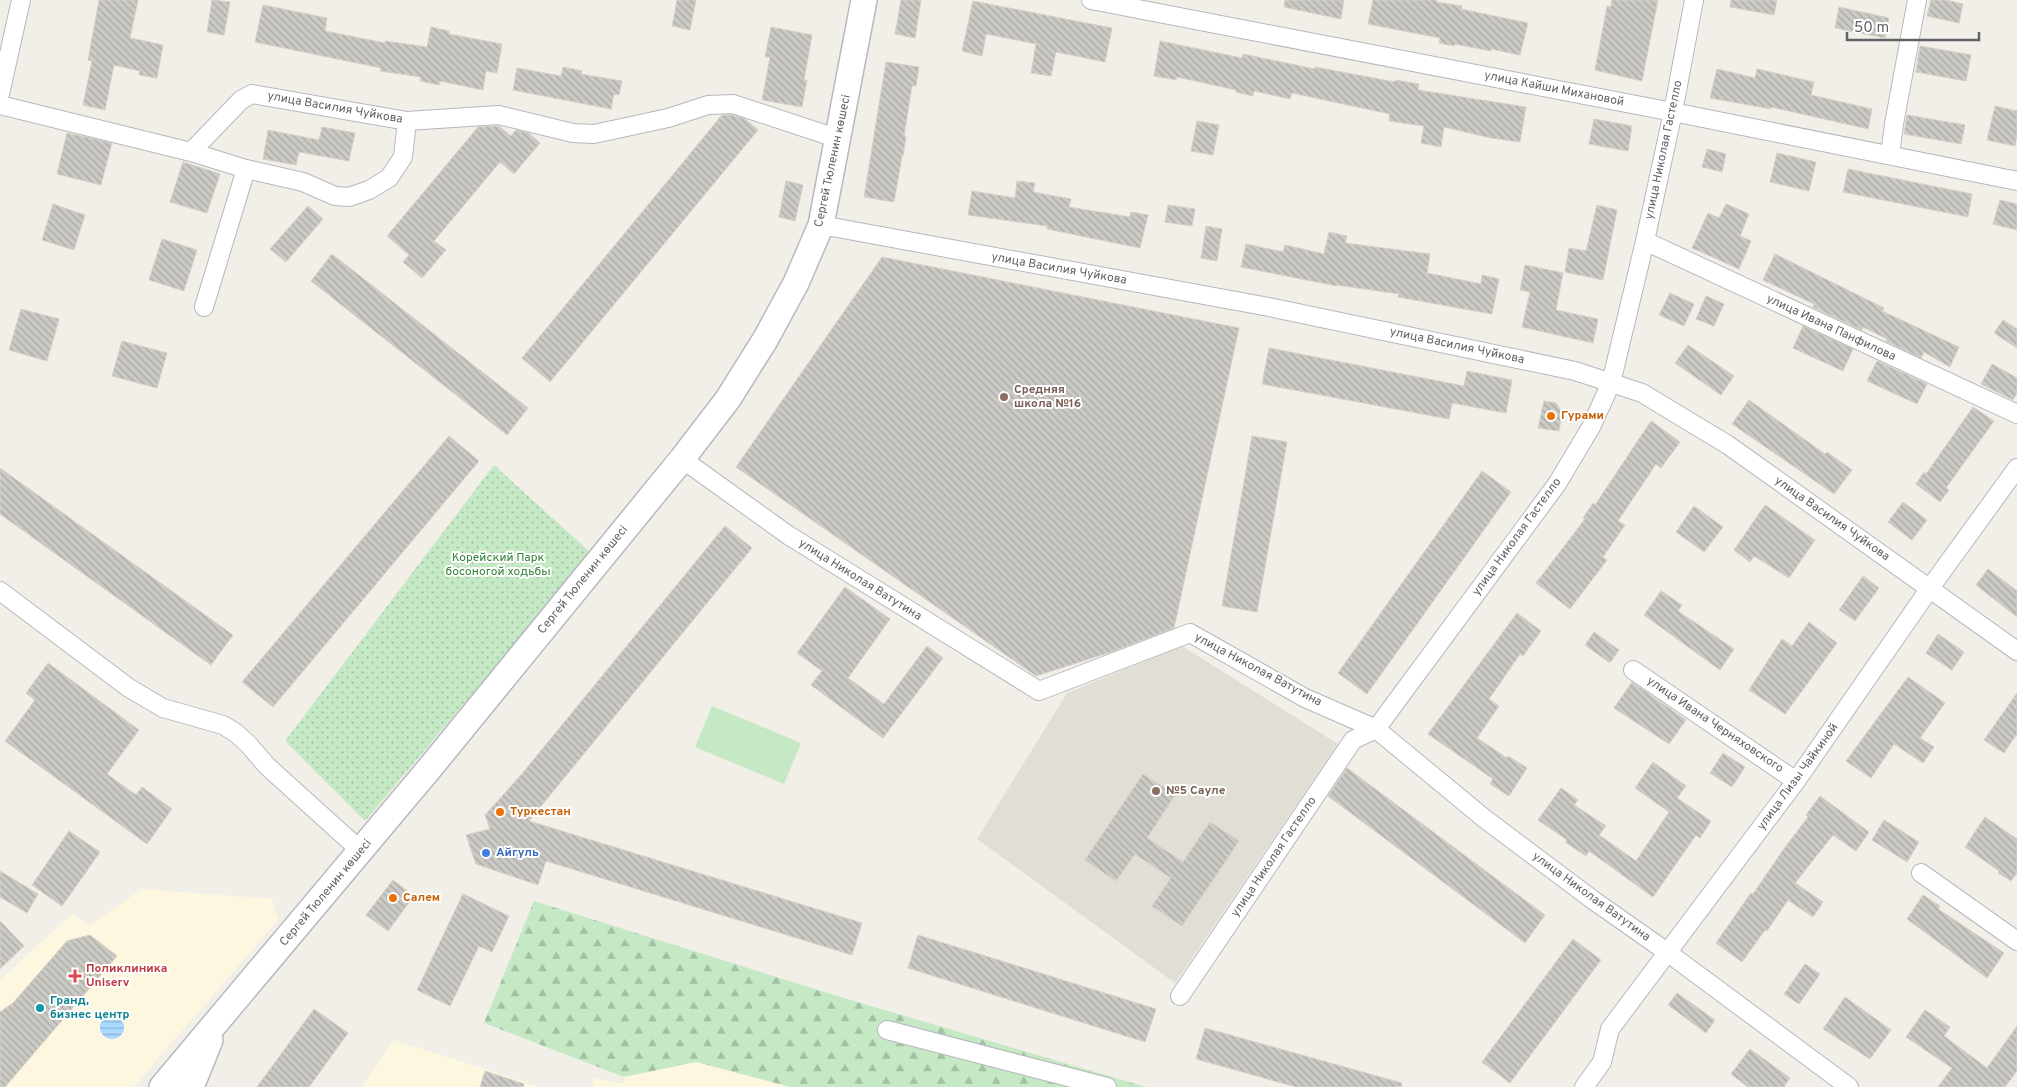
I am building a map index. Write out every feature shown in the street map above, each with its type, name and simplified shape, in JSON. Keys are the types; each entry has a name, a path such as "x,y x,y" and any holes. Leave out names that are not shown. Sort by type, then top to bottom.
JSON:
{"main road":[{"name":"Сергей Тюленин көшесі","path":"162,1087 361,851 682,459 728,399 765,340 796,283 821,225 864,0"},
{"path":"192,1087 219,1019"}],"street":[{"path":"0,94 21,0"},
{"name":"улица Кайши Михановой","path":"1091,0 1673,112 2017,182"},
{"name":"улица Николая Гастелло","path":"1180,996 1353,740 1376,729 1557,484 1591,427 1611,383 1673,112 1694,0"},
{"path":"1890,155 1917,0"},
{"name":"улица Василия Чуйкова","path":"192,152 241,100 252,94 407,121 499,114 574,133 594,134 668,118 708,106 733,104 839,138"},
{"path":"0,105 192,152 246,169 302,182 335,196 349,197 369,190 389,178 403,158 407,121"},
{"path":"204,307 246,169"},
{"name":"улица Василия Чуйкова","path":"821,225 1269,307 1566,369 1642,393 1728,446 1930,588 2017,652"},
{"name":"улица Ивана Панфилова","path":"1645,241 2017,414"},
{"name":"улица Николая Ватутина","path":"682,459 788,535 1039,691 1190,633 1305,698 1376,729 1485,819 1849,1087"},
{"name":"улица Лизы Чайкиной","path":"1584,1087 1602,1062 1610,1029 1796,781 1930,588 2017,468"},
{"path":"0,591 138,693 163,708 223,725 236,733 267,766 361,851"},
{"name":"улица Ивана Черняховского","path":"1633,670 1796,781"},
{"path":"1921,873 2017,940"},
{"path":"887,1030 1107,1087"}],"shaded area":[{"name":"№5 Сауле","path":"1182,646 1338,744 1175,983 977,839 1067,693"},
{"path":"142,889 272,899 279,919 133,1087 0,1087 0,980 72,914 90,925"},
{"path":"394,1040 472,1065 540,1087 362,1087"},
{"path":"710,1060 827,1087 592,1087 594,1078 622,1084 630,1068"}],"green space":[{"name":"Корейский Парк босоногой ходьбы","path":"494,465 591,553 365,821 285,741"},
{"path":"712,706 801,743 784,784 695,747"},
{"path":"534,901 837,996 1146,1087 790,1087 696,1062 624,1077 484,1023"}],"water":[{"path":"112,1015 120,1019 124,1027 120,1035 112,1039 104,1035 100,1027 104,1019"}],"building":[{"path":"99,0 138,0 130,38 163,45 157,78 139,75 140,71 114,65 105,110 83,105 92,61 88,60"},
{"path":"212,0 230,2 224,35 207,32"},
{"path":"677,0 696,0 690,30 672,26"},
{"path":"901,0 921,0 915,38 895,34"},
{"path":"1285,0 1344,0 1341,19 1284,7"},
{"path":"1373,0 1437,0 1436,2 1462,6 1461,9 1528,23 1520,55 1491,49 1491,51 1439,43 1440,38 1368,24"},
{"path":"1612,0 1658,0 1642,81 1595,70 1607,6 1611,7"},
{"path":"1731,0 1777,0 1774,15 1730,7"},
{"path":"1931,0 1946,0 1963,4 1959,23 1927,16"},
{"path":"973,1 1112,28 1105,62 1056,52 1051,76 1031,73 1036,44 986,34 982,56 962,51"},
{"path":"263,5 327,18 325,31 385,43 385,41 427,47 431,27 449,31 449,34 502,44 497,73 486,71 483,90 440,81 439,85 420,81 421,77 380,71 381,68 255,42"},
{"path":"1839,7 1889,18 1885,38 1835,28"},
{"path":"771,27 812,35 804,80 807,80 802,107 762,100 770,57 765,57"},
{"path":"1160,41 1242,58 1243,54 1315,69 1315,67 1395,82 1395,80 1419,84 1418,90 1526,107 1520,142 1491,138 1444,127 1441,147 1421,143 1424,126 1389,121 1390,114 1292,93 1290,99 1254,91 1253,96 1236,92 1236,90 1177,77 1176,80 1154,76"},
{"path":"1920,46 1971,55 1966,81 1916,72"},
{"path":"886,62 919,67 916,86 912,86 904,136 906,136 903,156 894,202 864,197"},
{"path":"563,67 582,71 581,74 622,81 619,95 614,94 611,109 513,90 517,68 561,76"},
{"path":"1717,69 1755,78 1757,69 1814,82 1811,95 1872,109 1868,129 1771,107 1771,109 1710,98"},
{"path":"1995,106 2017,111 2015,146 1987,140"},
{"path":"722,115 732,115 745,119 758,130 550,382 522,358"},
{"path":"1907,115 1965,125 1961,144 1904,134"},
{"path":"1594,119 1632,126 1628,151 1589,144"},
{"path":"1197,121 1219,125 1213,155 1191,151"},
{"path":"499,126 511,136 516,130 529,133 540,143 514,174 500,162 434,241 446,250 422,278 403,262 409,255 387,236 478,127"},
{"path":"322,127 355,133 349,161 299,152 296,165 263,159 268,130 319,140"},
{"path":"67,133 112,143 101,185 57,174"},
{"path":"1707,149 1726,154 1722,172 1702,167"},
{"path":"1777,153 1816,162 1809,191 1770,182"},
{"path":"183,162 220,174 207,213 170,202"},
{"path":"1848,169 1972,194 1968,217 1843,192"},
{"path":"786,181 803,185 795,221 779,217"},
{"path":"1017,181 1035,183 1033,192 1071,199 1069,207 1130,217 1131,212 1148,215 1140,248 1047,229 1047,226 968,215 972,191 1015,198"},
{"path":"2000,200 2017,204 2017,230 1993,224"},
{"path":"53,204 85,215 74,250 42,240"},
{"path":"1726,204 1749,214 1740,236 1751,241 1739,269 1692,248 1708,213 1719,218"},
{"path":"1168,205 1195,209 1192,226 1165,222"},
{"path":"1597,205 1617,210 1603,280 1565,272 1569,248 1586,251"},
{"path":"308,206 323,219 286,262 270,249"},
{"path":"1206,226 1222,229 1217,261 1201,258"},
{"path":"1329,232 1347,236 1345,243 1430,254 1427,273 1481,284 1482,275 1499,279 1492,314 1398,297 1399,294 1337,286 1241,267 1246,244 1283,252 1285,245 1324,254"},
{"path":"162,239 197,250 184,291 149,280"},
{"path":"332,254 528,408 507,435 311,281"},
{"path":"1775,254 1884,308 1882,311 1959,347 1950,367 1924,352 1921,358 1886,341 1887,339 1863,327 1862,330 1813,307 1814,304 1763,280"},
{"name":"Средняя школа №16","path":"882,257 1239,328 1174,628 1114,651 1036,676 736,467"},
{"path":"1525,265 1563,273 1556,310 1598,319 1593,343 1522,327 1530,292 1520,290"},
{"path":"1670,293 1694,304 1684,326 1659,315"},
{"path":"1706,296 1724,304 1714,326 1696,319"},
{"path":"21,309 59,319 47,361 9,350"},
{"path":"2003,320 2017,329 2017,348 1994,333"},
{"path":"1803,326 1853,349 1843,371 1793,348"},
{"path":"122,341 167,353 157,388 112,376"},
{"path":"1688,345 1734,376 1721,395 1675,363"},
{"path":"1269,348 1464,386 1467,371 1512,380 1506,413 1452,403 1449,419 1262,384"},
{"path":"1877,361 1927,384 1917,404 1867,381"},
{"path":"1992,364 2017,378 2017,393 2013,400 1981,384"},
{"path":"1749,400 1825,454 1827,452 1852,470 1834,494 1732,424"},
{"name":"Гурами","path":"1544,401 1556,403 1562,412 1559,431 1538,428"},
{"path":"1973,407 1994,421 1946,488 1949,490 1940,502 1916,484 1924,472 1926,474"},
{"path":"1651,421 1680,442 1661,468 1656,464 1618,521 1625,525 1603,557 1607,560 1570,609 1536,583 1585,519 1583,518 1593,503 1595,505"},
{"path":"449,436 479,461 273,707 242,682"},
{"path":"1252,436 1287,442 1257,612 1222,606"},
{"path":"0,468 233,635 211,665 0,514"},
{"path":"1482,471 1511,492 1367,694 1338,673"},
{"path":"1903,502 1927,520 1912,540 1888,522"},
{"path":"1765,505 1815,540 1789,578 1754,556 1750,562 1734,550"},
{"path":"1694,506 1723,527 1704,552 1676,532"},
{"path":"725,526 752,548 529,821 862,923 852,955 546,861 538,885 476,864 466,835 490,829 485,815 521,775"},
{"path":"1988,569 2017,591 2017,617 1976,585"},
{"path":"1863,576 1879,588 1855,621 1839,610"},
{"path":"845,587 890,619 848,678 884,704 927,646 943,658 883,738 811,685 822,671 797,653"},
{"path":"1661,591 1682,605 1678,611 1734,649 1720,670 1644,615"},
{"path":"1517,613 1541,631 1523,656 1520,654 1489,699 1499,706 1477,738 1507,758 1508,756 1527,768 1509,796 1490,784 1493,779 1428,734"},
{"path":"1809,622 1837,643 1785,714 1749,690 1782,639 1792,646"},
{"path":"1594,632 1619,650 1610,663 1585,645"},
{"path":"1938,634 1964,652 1952,670 1926,653"},
{"path":"48,663 139,730 107,774 136,795 142,787 172,809 147,844 5,741 35,700 26,693"},
{"path":"1908,677 1945,703 1920,738 1934,747 1923,763 1894,744 1871,778 1846,761"},
{"path":"1632,682 1686,720 1669,744 1614,708"},
{"path":"2017,693 2017,734 2004,753 1984,740"},
{"path":"1723,753 1745,767 1732,787 1710,773"},
{"path":"1653,762 1686,786 1677,798 1711,821 1700,838 1696,835 1653,897 1589,851 1586,856 1565,842 1567,840 1538,820 1561,788 1578,800 1574,805 1606,826 1599,835 1636,861 1669,812 1635,788"},
{"path":"1347,768 1545,915 1525,943 1328,796"},
{"path":"1143,774 1175,795 1147,838 1183,862 1210,822 1239,841 1182,926 1152,906 1171,878 1135,854 1116,881 1085,860"},
{"path":"1820,796 1869,832 1856,851 1833,835 1795,883 1823,902 1813,917 1788,900 1767,931 1765,930 1742,962 1716,943 1808,817 1806,815"},
{"path":"1985,817 2017,839 2017,873 2011,881 1965,847"},
{"path":"1884,820 1919,842 1907,862 1872,840"},
{"path":"69,831 100,852 62,906 32,885"},
{"path":"0,871 38,894 27,913 0,897"},
{"path":"393,880 414,896 388,931 366,915"},
{"path":"463,894 509,916 492,952 479,946 450,1006 417,990"},
{"path":"1923,895 1940,906 1938,909 2004,953 1987,978 1907,919"},
{"path":"0,921 24,946 0,969"},
{"name":"Гранд, бизнес центр","path":"90,935 117,956 5,1087 0,1087 0,1012 13,1003 67,941"},
{"path":"918,935 1156,1009 1145,1042 908,968"},
{"path":"1573,939 1601,960 1510,1083 1482,1062"},
{"path":"1805,964 1820,974 1799,1004 1784,994"},
{"path":"1677,993 1715,1020 1706,1033 1668,1005"},
{"path":"1845,997 1891,1030 1870,1059 1823,1029"},
{"path":"314,1009 348,1033 309,1087 257,1087"},
{"path":"1925,1010 1950,1027 1944,1036 1987,1068 2017,1026 2017,1071 2005,1087 1938,1087 1952,1068 1906,1037"},
{"path":"1205,1028 1402,1083 1401,1087 1296,1087 1196,1059"},
{"path":"1750,1049 1790,1078 1784,1087 1748,1087 1731,1074"},
{"path":"485,1071 524,1084 523,1087 480,1087"}],"place":[{"name":"Средняя школа №16","path":"1004,397"},
{"name":"Гурами","path":"1551,416"},
{"name":"№5 Сауле","path":"1156,791"},
{"name":"Туркестан","path":"500,812"},
{"name":"Айгуль","path":"486,853"},
{"name":"Салем","path":"393,898"},
{"name":"Поликлиника Uniserv","path":"75,976"},
{"name":"Гранд, бизнес центр","path":"40,1008"}]}
